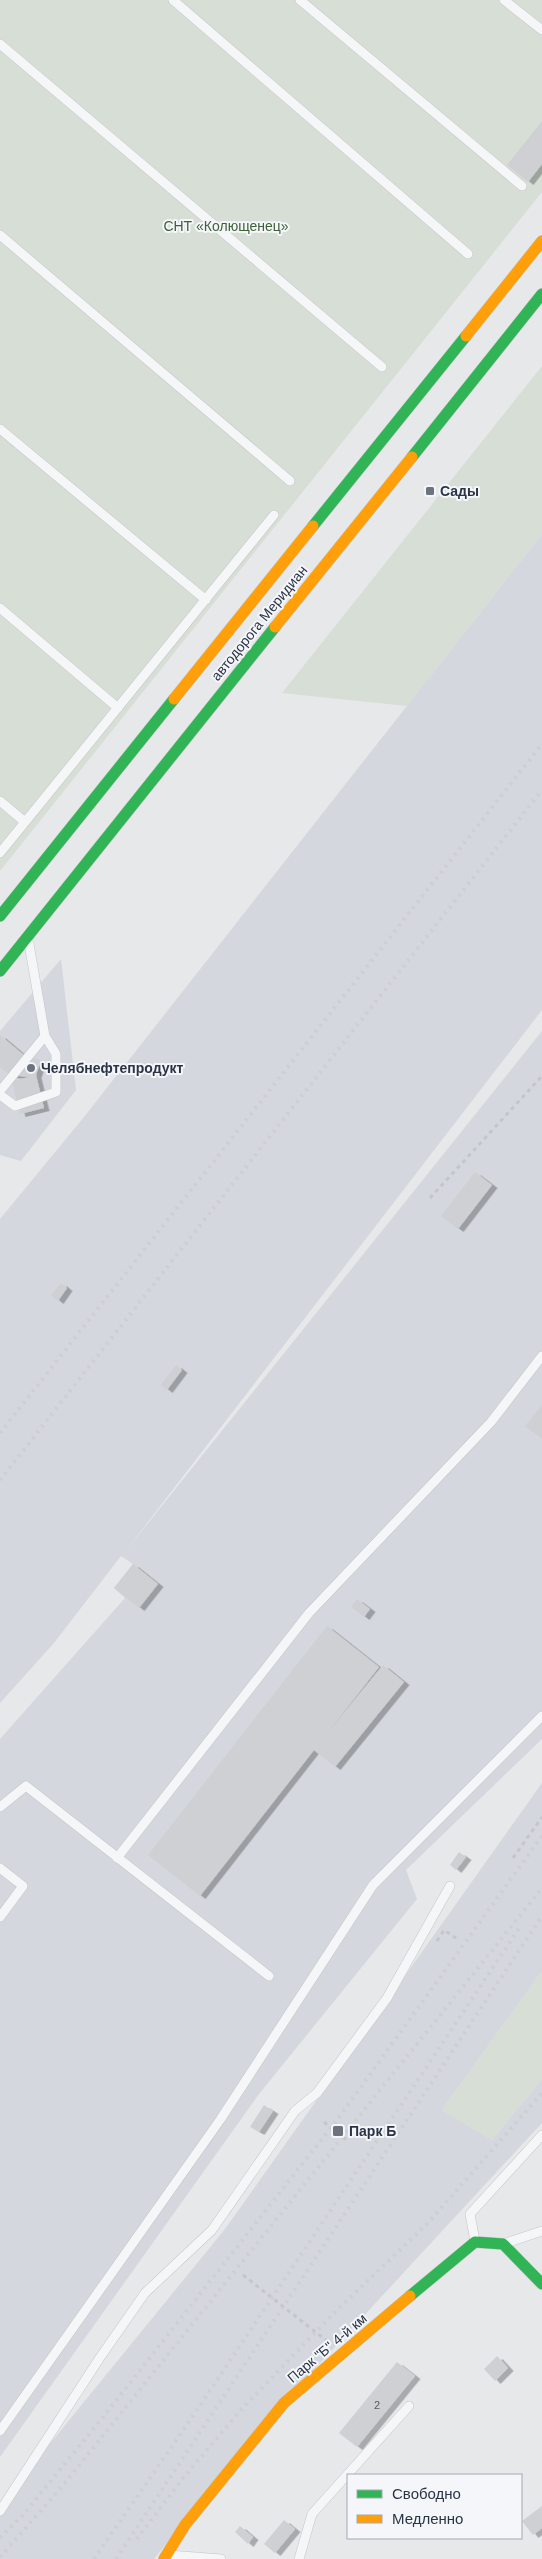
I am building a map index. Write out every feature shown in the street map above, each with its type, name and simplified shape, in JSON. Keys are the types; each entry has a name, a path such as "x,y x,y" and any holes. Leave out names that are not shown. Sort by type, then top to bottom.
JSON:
{"main road":[{"name":"автодорога Меридиан","path":"0,916 542,241"},
{"name":"автодорога Меридиан","path":"0,971 542,294"},
{"path":"476,2242 503,2244 542,2284"},
{"name":"Парк \"Б\" 4-й км","path":"165,2557 184,2526 284,2404 476,2242"}],"lane":[{"path":"174,0 468,254"},
{"path":"300,0 522,186"},
{"path":"504,0 542,30"},
{"path":"0,44 382,367"},
{"path":"0,235 290,480"},
{"path":"0,429 206,600"},
{"path":"0,853 274,515"},
{"path":"0,608 118,708"},
{"path":"0,801 25,822"},
{"path":"28,936 45,1036 56,1054 56,1092 15,1106 0,1093 45,1036"},
{"path":"117,1858 309,1613 491,1422 542,1356"},
{"path":"0,2431 220,2120 373,1885 542,1716"},
{"path":"0,1807 26,1786 269,1976"},
{"path":"0,1868 23,1886 0,1917"},
{"path":"0,2511 145,2293 212,2230 295,2111 317,2093 387,1998 450,1886"},
{"path":"476,2242 470,2214 542,2136"},
{"path":"503,2244 542,2232"},
{"path":"348,2474 409,2406"},
{"path":"300,2559 312,2514 347,2475"},
{"path":"165,2557 221,2559"}],"path":[{"path":"430,1198 542,1076"},
{"path":"513,1858 542,1817"},
{"path":"437,1940 444,1930 456,1938"},
{"path":"324,2122 348,2141"},
{"path":"243,2275 330,2343"}],"shaded area":[{"path":"542,534 542,1010 124,1553 542,1031 542,1739 406,1870 417,1899 259,2094 0,2457 0,1739 125,1598 114,1588 133,1564 121,1556 54,1643 0,1703 0,1219 84,1117"},
{"path":"61,959 76,1090 21,1161 0,1155 0,1031"},
{"path":"542,1783 542,1971 442,2110 492,2140 542,2079 542,2123 248,2441 154,2559 0,2559 0,2505 225,2229"}],"green space":[{"name":"СНТ «Колющенец»","path":"0,0 542,0 542,192 0,871"},
{"path":"542,366 542,534 407,706 282,693"},
{"path":"542,1971 542,2079 492,2140 442,2110"}],"building":[{"path":"542,121 542,164 528,182 507,165"},
{"path":"0,1035 25,1056 41,1060 36,1075 44,1108 20,1114 12,1081 29,1077 10,1075 0,1067"},
{"path":"475,1172 492,1185 458,1229 441,1216"},
{"path":"61,1283 67,1288 58,1301 51,1295"},
{"path":"176,1365 182,1370 167,1390 161,1385"},
{"path":"542,1405 542,1439 525,1426"},
{"path":"133,1564 158,1584 139,1608 114,1588"},
{"path":"357,1599 370,1609 364,1617 351,1607"},
{"path":"327,1626 379,1667 329,1731 383,1665 404,1682 335,1767 314,1750 200,1896 148,1855"},
{"path":"459,1852 466,1857 456,1870 450,1865"},
{"path":"264,2105 273,2111 259,2132 250,2127"},
{"path":"497,2356 508,2368 495,2381 484,2369"},
{"path":"397,2362 415,2376 357,2447 339,2433"},
{"path":"542,2506 542,2528 533,2535 522,2521"},
{"path":"284,2520 295,2529 275,2553 264,2544"},
{"path":"240,2526 253,2537 248,2544 235,2532"}],"railway":[{"path":"0,1433 542,744"},
{"path":"0,1480 542,790"},
{"path":"0,2538 23,2515 108,2411 340,2116 542,1836"},
{"path":"0,2557 65,2483 542,1888"},
{"path":"116,2559 542,1916"},
{"path":"94,2559 199,2407 520,1927"},
{"path":"137,2539 183,2478 241,2410 334,2313 428,2223 542,2093"}],"traffic: fast":[{"path":"412,457 542,294"},
{"path":"313,526 466,336"},
{"path":"0,971 275,627"},
{"path":"0,916 174,699"},
{"path":"410,2296 475,2242 503,2244 542,2284"}],"traffic: slow":[{"path":"466,336 542,241"},
{"path":"275,627 412,457"},
{"path":"174,699 313,526"},
{"path":"164,2559 185,2525 284,2403 410,2296"}],"place":[{"name":"Сады","path":"430,491"},
{"name":"Челябнефтепродукт","path":"31,1068"},
{"name":"Парк Б","path":"338,2131"}]}
